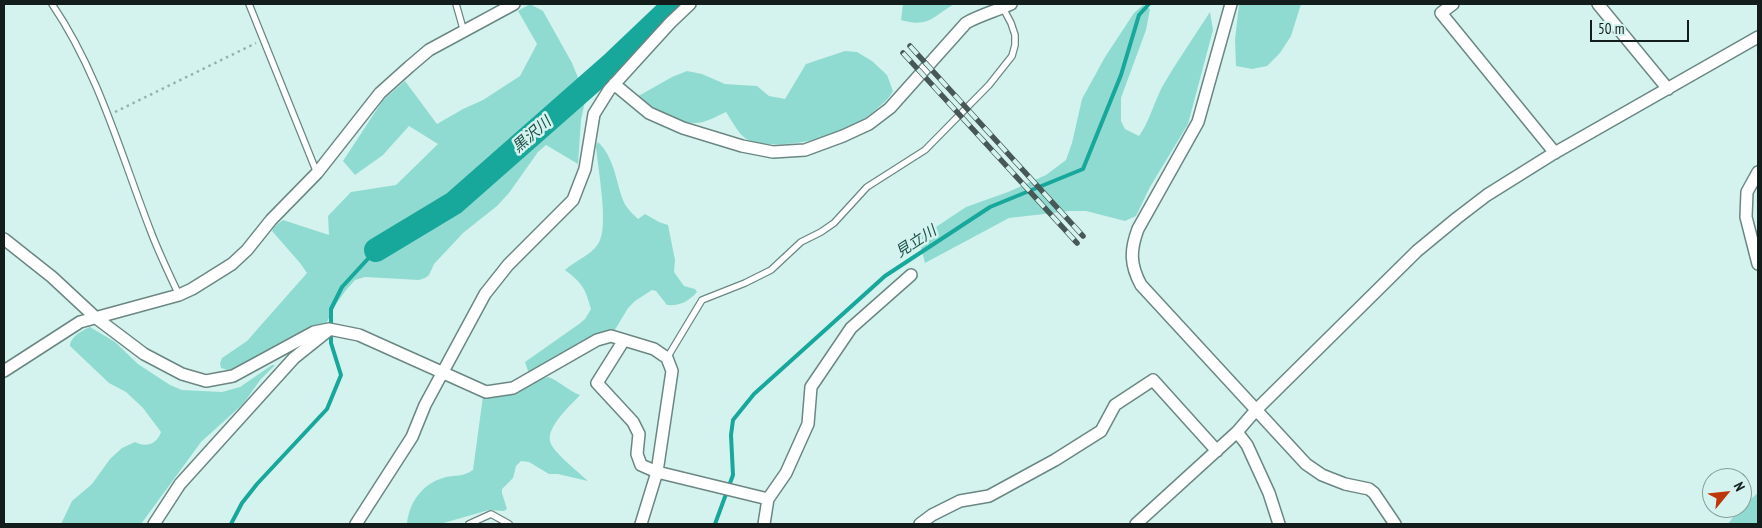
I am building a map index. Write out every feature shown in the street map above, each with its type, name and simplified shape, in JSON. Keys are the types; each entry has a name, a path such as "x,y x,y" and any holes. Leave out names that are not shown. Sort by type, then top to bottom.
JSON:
{"street":[{"path":"4,371 80,322 179,295 232,264 271,220 317,173 380,93 429,50 514,4"},
{"path":"362,522 412,436 425,405 486,294 508,265 574,200 585,169 594,114 614,84 690,4"},
{"path":"1231,4 1198,122 1132,244 1135,275 1140,285 1313,470 1322,476 1345,484 1369,489 1374,493 1395,524"},
{"path":"1453,4 1441,13 1554,153"},
{"path":"1598,4 1668,89"},
{"path":"614,84 649,113 683,128 732,144 766,151 805,150 869,124 890,108 966,23 1007,6"},
{"path":"1136,524 1237,432 1256,410 1435,234 1487,195 1554,153 1758,38"},
{"path":"1758,172 1747,192 1746,217 1758,264"},
{"path":"4,239 52,277 95,317 144,354 182,374 206,381 233,376 314,332 329,330 359,335 443,371 486,392 513,388 597,340 611,336 654,349 667,358 672,371 657,472 641,524"},
{"path":"764,524 768,499 786,473 808,424 811,387 851,328 912,275"},
{"path":"154,524 180,484 294,358 329,330"},
{"path":"624,340 597,383 633,422 639,434 637,454 641,465 657,472 768,499"},
{"path":"920,524 932,515 960,501 989,496 1055,460 1101,431 1115,405 1153,380 1217,451"},
{"path":"1237,432 1251,453 1269,493 1279,524"}],"lane":[{"path":"52,4 66,24 109,115 152,233 179,295"},
{"path":"249,4 317,173"},
{"path":"456,4 464,32"},
{"path":"667,358 702,300 745,283 771,270 801,242 834,223 867,187 926,150 989,86 1012,56 1015,35 1007,6"},
{"path":"469,524 491,514 509,524"}],"path":[{"path":"109,115 263,39"}],"shaded area":[{"path":"530,4 543,11 572,63 586,97 581,120 578,164 546,145 538,152 509,193 497,206 463,233 434,264 429,275 425,278 419,280 365,277 355,280 336,304 326,324 231,371 221,368 222,358 247,341 307,273 272,231 274,227 283,220 329,235 328,216 351,192 396,185 438,144 409,126 383,155 355,175 343,161 383,100 405,81 437,124 483,100 520,76 537,44 518,11"},
{"path":"903,4 954,4 930,20 918,23 901,20"},
{"path":"1239,4 1301,4 1291,36 1280,53 1267,66 1252,69 1236,66 1235,40"},
{"path":"1143,5 1150,9 1146,30 1121,98 1121,121 1125,129 1139,136 1146,125 1162,87 1210,12 1213,30 1188,124 1150,187 1136,216 1125,221 1086,211 1070,211 1009,218 925,263 918,236 936,227 966,207 1008,192 1046,175 1066,160 1082,99 1105,57 1134,13"},
{"path":"845,51 857,52 872,61 887,75 893,91 885,102 858,123 842,132 822,138 784,144 751,141 743,136 726,112 702,122 686,122 663,113 635,98 672,77 687,71 702,74 725,84 757,86 769,96 785,99 806,64"},
{"path":"598,142 608,155 623,200 630,211 638,219 645,214 668,225 675,260 674,272 684,286 695,289 697,292 684,303 667,305 656,291 652,290 628,308 613,333 529,374 525,362 579,324 585,319 591,309 582,287 565,270 591,252 598,244 601,236 603,211 596,145"},
{"path":"90,327 115,342 138,364 170,385 182,390 222,392 240,387 272,365 275,365 261,379 243,404 201,442 141,524 61,524 72,501 92,484 110,459 122,448 135,442 143,445 151,444 161,432 143,408 126,392 109,383 70,346 74,337"},
{"path":"548,377 580,395 556,422 550,435 550,441 556,451 588,481 558,474 549,474 529,462 521,461 516,466 513,478 502,489 507,509 504,511 489,510 440,524 407,524 414,502 418,495 429,485 443,478 462,475 473,470 483,396"},
{"path":"1758,493 1758,524 1728,524 1732,518 1752,518 1752,498"}],"waterway":[{"name":"黒沢川","path":"376,250 454,203 613,63 675,4"},
{"name":"見立川","path":"715,524 733,475 731,435 733,420 754,394 885,276 990,207 1083,169 1121,75 1139,15 1149,4"},
{"path":"231,524 242,503 257,484 327,409 341,375 331,343 331,309 342,287 376,250"}],"railway":[{"path":"910,46 1083,236"},
{"path":"903,53 1077,243"}]}
